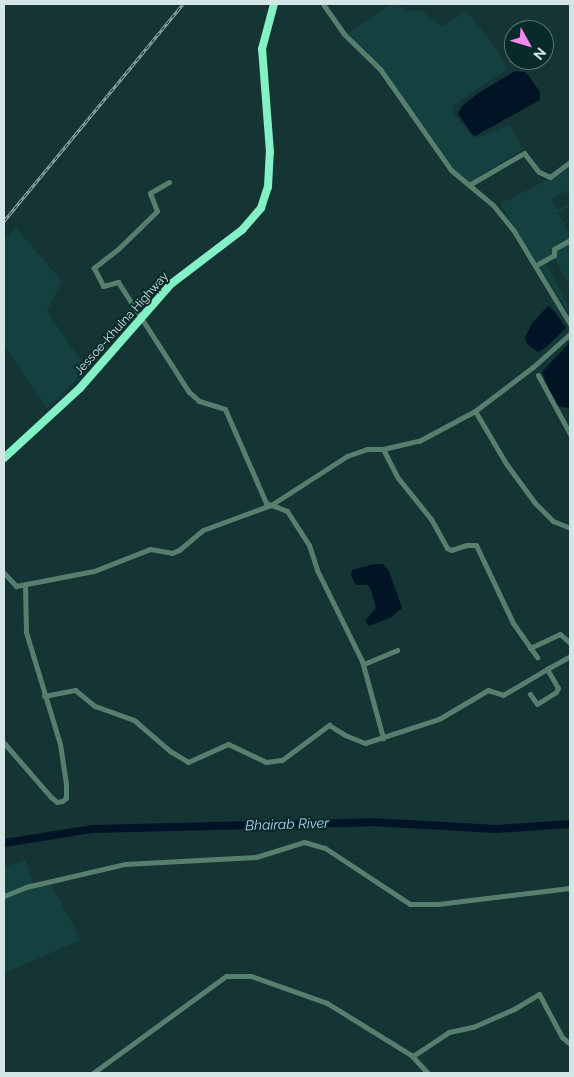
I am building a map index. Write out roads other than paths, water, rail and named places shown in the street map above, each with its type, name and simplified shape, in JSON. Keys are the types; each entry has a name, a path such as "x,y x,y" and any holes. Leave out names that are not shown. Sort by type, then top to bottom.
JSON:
{"highway":[{"name":"Jessoe-Khulna Highway","path":"4,458 80,388 157,299 180,277 247,226 264,203 269,174 270,152 262,49 274,4"}],"street":[{"path":"323,4 344,34 385,76 451,170 493,205 514,231 570,324"},
{"path":"469,184 524,153 539,172 550,176 570,162"},
{"path":"169,182 150,193 157,211 132,236 94,268 103,286 118,282 189,392 199,401 225,409 266,503 287,511 309,545 317,570 364,664 383,738"},
{"path":"538,264 554,255 554,249 570,240"},
{"path":"4,573 16,586 94,571 150,549 172,553 179,550 203,530 271,505 347,456 367,449 384,449 419,441 474,411 533,367 570,334"},
{"path":"538,375 570,434"},
{"path":"474,411 505,462 535,503 553,521 570,528"},
{"path":"384,449 398,478 432,519 447,548 451,550 466,544 476,545 513,622 537,657"},
{"path":"4,743 51,797 57,802 62,802 66,798 66,784 60,744 26,632 25,584"},
{"path":"530,648 560,634 570,643"},
{"path":"364,664 397,650"},
{"path":"44,696 75,690 95,706 134,720 170,751 188,762 228,744 266,762 282,760 329,725 365,744 439,719 488,690 503,696 570,656"},
{"path":"530,694 537,704 556,692 558,688 548,669"},
{"path":"4,896 26,887 125,864 256,857 304,842 325,848 410,904 438,904 570,888"},
{"path":"93,1073 226,976 251,976 327,1002 413,1056 428,1073"},
{"path":"413,1056 448,1032 474,1027 514,1010 539,994 562,1037 570,1044"}],"waterway":[{"name":"Bhairab River","path":"4,843 92,829 372,822 496,829 570,824"}],"railway":[{"path":"4,221 183,4"}]}
